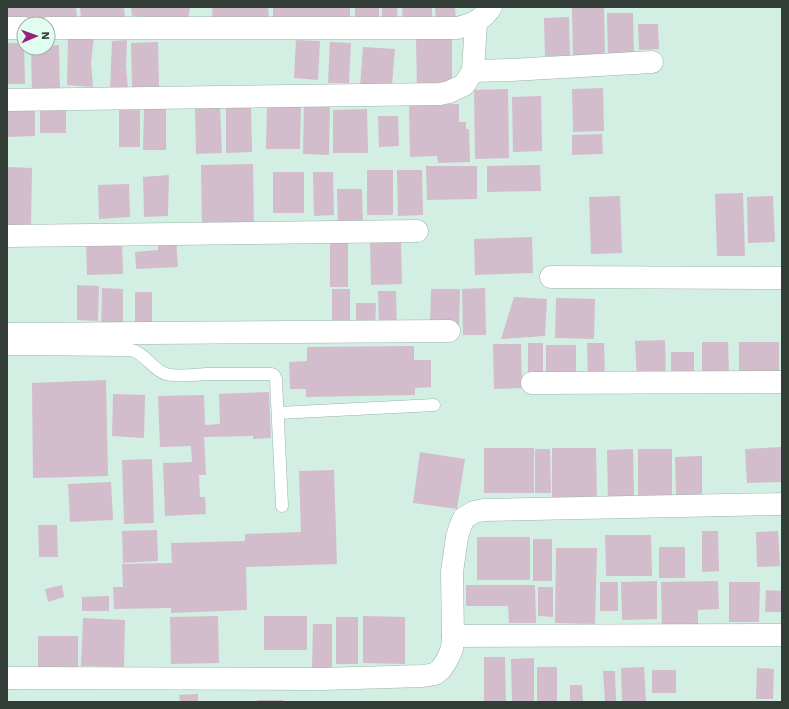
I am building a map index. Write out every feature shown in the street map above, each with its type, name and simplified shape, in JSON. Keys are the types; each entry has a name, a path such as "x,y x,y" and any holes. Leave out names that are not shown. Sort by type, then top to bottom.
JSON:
{"street":[{"path":"56,28 457,28 468,26 483,15"},
{"path":"7,100 440,94 449,92 464,85 470,77 473,71 483,15"},
{"path":"473,71 652,62"},
{"path":"7,236 417,231"},
{"path":"551,277 782,278"},
{"path":"7,334 449,331"},
{"path":"532,383 782,382"},
{"path":"7,678 322,679 423,676 435,674 448,660 452,649 452,572 457,537 464,518 474,512 491,510 782,504"},
{"path":"453,636 782,635"}],"lane":[{"path":"7,349 131,350 140,353 157,369 168,374 271,374 275,376 282,506"},
{"path":"278,413 434,405"}],"building":[{"path":"7,7 76,7 77,18 56,19 56,16 16,16 16,21 7,22"},
{"path":"80,7 124,7 125,18 81,19"},
{"path":"131,7 190,7 188,19 132,16"},
{"path":"212,7 268,7 269,21 213,24"},
{"path":"273,7 350,7 350,23 273,24"},
{"path":"355,7 379,7 379,19 355,20"},
{"path":"382,7 397,7 398,21 382,22"},
{"path":"402,7 432,7 432,23 403,24"},
{"path":"435,7 455,7 456,21 436,22"},
{"path":"572,7 604,7 605,56 573,57"},
{"path":"607,13 633,13 634,56 608,57"},
{"path":"569,17 570,56 545,56 544,18"},
{"path":"638,24 658,24 659,49 639,50"},
{"path":"94,36 91,62 93,87 67,85 68,37"},
{"path":"416,37 452,37 452,89 417,89"},
{"path":"127,40 126,66 128,89 110,90 112,41"},
{"path":"296,40 320,41 318,80 294,78"},
{"path":"158,42 159,87 132,88 131,43"},
{"path":"330,42 351,43 349,83 328,83"},
{"path":"7,43 16,43 16,56 24,56 25,84 7,84"},
{"path":"56,45 59,45 60,92 32,93 31,56 56,56"},
{"path":"363,47 395,49 392,85 360,87"},
{"path":"603,88 604,131 573,132 572,89"},
{"path":"508,89 509,158 475,159 474,90"},
{"path":"541,96 542,151 513,152 512,97"},
{"path":"267,104 301,104 300,149 266,149"},
{"path":"304,104 330,104 329,155 303,154"},
{"path":"459,104 459,122 466,122 466,129 469,129 470,162 438,163 437,156 410,157 409,105"},
{"path":"226,105 251,105 252,152 226,153"},
{"path":"7,106 35,107 35,136 7,137"},
{"path":"220,107 222,153 196,154 195,108"},
{"path":"166,108 166,150 143,150 144,109"},
{"path":"40,109 66,109 66,133 40,133"},
{"path":"367,109 368,153 333,153 333,110"},
{"path":"119,110 140,110 140,147 119,147"},
{"path":"378,116 398,116 399,146 379,147"},
{"path":"602,134 603,154 572,155 572,135"},
{"path":"253,164 254,227 202,228 201,165"},
{"path":"540,165 541,191 487,192 487,166"},
{"path":"426,166 477,166 477,199 427,200"},
{"path":"7,167 32,168 31,226 7,225"},
{"path":"367,170 393,170 393,215 367,215"},
{"path":"397,170 422,170 423,215 398,216"},
{"path":"273,172 304,172 304,213 273,213"},
{"path":"313,172 333,172 334,215 314,216"},
{"path":"169,175 168,216 144,217 143,177"},
{"path":"129,184 130,217 99,219 98,185"},
{"path":"337,189 362,189 363,224 338,225"},
{"path":"743,193 745,256 717,256 715,194"},
{"path":"620,196 622,253 591,254 589,197"},
{"path":"773,196 775,242 748,243 747,197"},
{"path":"176,237 178,267 136,269 135,252 158,250 158,238"},
{"path":"532,237 533,273 475,275 474,239"},
{"path":"401,241 402,284 371,285 370,242"},
{"path":"86,242 122,242 123,274 87,275"},
{"path":"330,242 348,242 348,287 330,287"},
{"path":"77,285 99,286 98,321 77,320"},
{"path":"102,288 123,289 123,330 101,329"},
{"path":"485,288 486,335 463,335 462,289"},
{"path":"332,289 350,289 350,326 332,326"},
{"path":"431,289 460,289 459,326 430,326"},
{"path":"378,291 396,291 397,328 379,328"},
{"path":"135,292 152,292 152,322 135,322"},
{"path":"514,297 547,299 545,336 501,339"},
{"path":"556,298 595,299 594,339 555,338"},
{"path":"356,303 376,303 375,328 356,328"},
{"path":"665,340 666,379 637,380 635,341"},
{"path":"702,342 728,342 729,372 702,373"},
{"path":"739,342 779,342 779,376 739,376"},
{"path":"528,343 543,343 543,378 528,378"},
{"path":"587,343 604,343 605,379 588,380"},
{"path":"493,344 521,344 522,388 494,389"},
{"path":"546,345 576,345 576,380 546,380"},
{"path":"414,346 414,360 431,360 431,387 415,388 415,395 306,397 306,389 290,389 289,362 307,361 307,347"},
{"path":"671,352 694,352 694,378 671,378"},
{"path":"106,380 108,476 33,478 32,383"},
{"path":"269,392 271,438 253,439 253,436 204,437 206,475 199,475 200,497 205,497 206,514 165,516 163,463 192,462 191,446 160,447 158,396 204,395 205,425 220,424 219,394"},
{"path":"113,394 145,395 144,438 112,436"},
{"path":"782,447 782,482 747,483 745,449"},
{"path":"484,448 534,448 534,493 484,493"},
{"path":"552,448 596,448 597,499 552,500"},
{"path":"535,449 550,449 551,493 535,493"},
{"path":"633,449 634,500 608,501 607,450"},
{"path":"638,449 672,449 672,498 638,499"},
{"path":"420,452 465,459 457,509 413,503"},
{"path":"702,456 702,495 676,496 675,457"},
{"path":"152,459 154,523 124,524 122,460"},
{"path":"334,470 337,564 246,567 247,610 171,613 171,608 114,609 113,587 123,587 122,564 172,563 171,543 245,541 245,534 301,532 299,471"},
{"path":"111,482 113,520 70,522 68,484"},
{"path":"38,525 57,525 58,557 39,557"},
{"path":"157,530 158,561 123,563 122,531"},
{"path":"702,531 718,531 719,571 702,572"},
{"path":"778,531 780,566 757,567 756,532"},
{"path":"605,535 651,535 652,576 606,576"},
{"path":"477,537 530,537 530,580 477,580"},
{"path":"533,539 552,539 552,581 533,581"},
{"path":"659,547 685,547 685,578 659,578"},
{"path":"556,548 597,548 595,624 555,623"},
{"path":"657,581 657,619 622,620 621,582"},
{"path":"718,581 719,609 698,610 698,629 662,630 661,582"},
{"path":"600,582 618,582 618,611 600,611"},
{"path":"729,582 760,582 759,622 729,622"},
{"path":"62,585 64,597 48,602 45,589"},
{"path":"466,585 535,585 536,623 509,623 508,606 466,606"},
{"path":"538,587 553,587 553,617 538,616"},
{"path":"766,590 782,591 782,612 765,612"},
{"path":"109,596 109,611 82,611 82,597"},
{"path":"218,616 219,663 171,664 170,617"},
{"path":"264,616 307,616 307,650 264,650"},
{"path":"363,616 405,617 405,664 363,663"},
{"path":"336,617 358,617 358,664 336,664"},
{"path":"83,618 125,620 124,667 81,666"},
{"path":"313,624 332,624 332,669 312,669"},
{"path":"38,636 78,636 78,669 38,669"},
{"path":"484,657 505,657 506,702 484,702"},
{"path":"534,658 534,702 512,702 511,659"},
{"path":"537,667 557,667 557,702 537,702"},
{"path":"644,667 646,701 622,702 621,668"},
{"path":"757,668 774,669 773,699 756,699"},
{"path":"652,670 676,670 676,693 652,693"},
{"path":"603,671 615,671 616,702 605,702"},
{"path":"570,685 582,685 583,702 570,702"},
{"path":"198,694 198,702 180,702 179,695"},
{"path":"257,700 283,700 283,702 257,702"}]}
